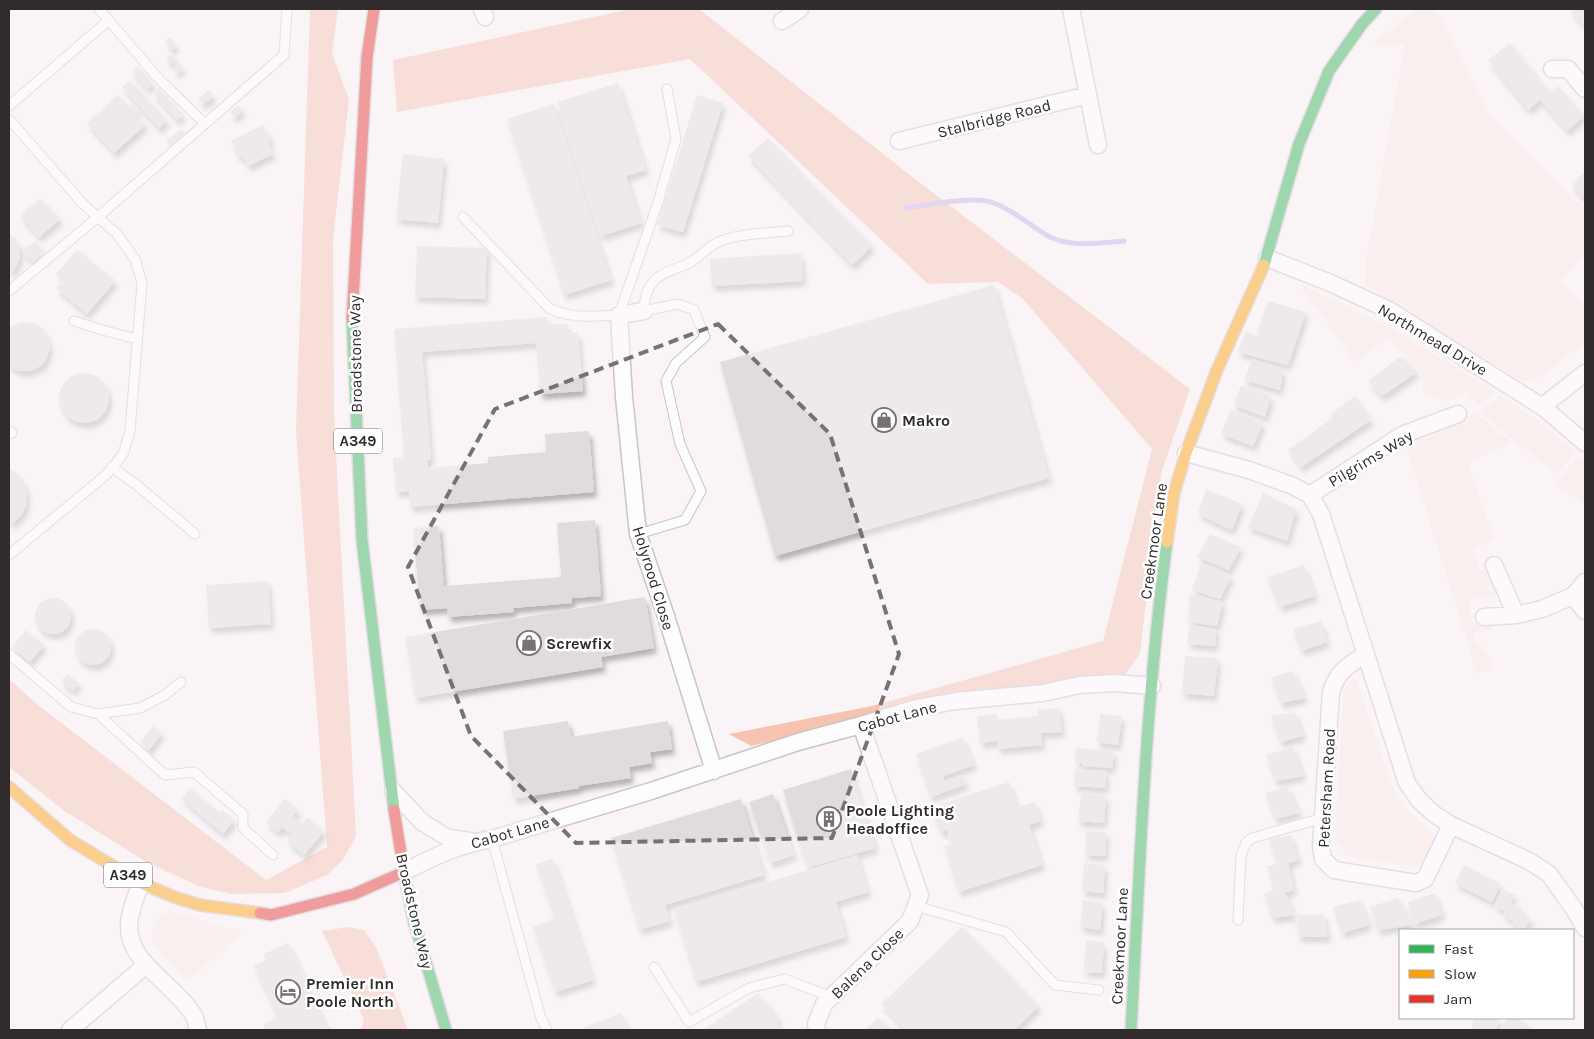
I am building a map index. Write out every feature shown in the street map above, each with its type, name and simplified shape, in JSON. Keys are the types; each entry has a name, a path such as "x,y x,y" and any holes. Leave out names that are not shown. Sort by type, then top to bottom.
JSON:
{"main road":[{"name":"Broadstone Way","path":"374,9 367,57 352,310 362,540 391,789 404,872 414,922 446,1030"},
{"name":"Creekmoor Lane","path":"1131,1030 1152,686 1164,565 1174,493 1186,452 1217,370 1266,258 1299,144 1329,72 1362,24 1376,9"},
{"name":"Cabot Lane","path":"9,786 70,840 141,883 174,897 200,905 271,915 354,894 404,872"}],"street":[{"path":"782,21 800,9"},
{"path":"1070,9 1098,145"},
{"path":"1565,65 1585,89"},
{"name":"Stalbridge Road","path":"899,141 1088,95"},
{"name":"Northmead Drive","path":"1266,258 1328,282 1389,310 1544,408 1585,444"},
{"path":"619,315 644,311"},
{"name":"Holyrood Close","path":"619,315 624,397 638,534 666,616 714,771"},
{"path":"1544,408 1548,402 1585,372"},
{"name":"Pilgrims Way","path":"1310,495 1402,436 1458,414"},
{"path":"1186,452 1249,470 1293,486 1310,495 1321,514 1407,783 1419,800 1434,814 1529,861 1549,874 1585,928"},
{"path":"1494,565 1516,615"},
{"path":"1484,617 1516,615 1542,609 1573,596 1585,582"},
{"path":"1573,596 1585,611"},
{"name":"Petersham Road","path":"1366,654 1346,668 1336,678 1332,692 1321,846 1323,859 1334,870 1416,883 1425,879 1451,824"},
{"name":"Cabot Lane","path":"404,872 443,852 651,791 798,742 917,708 956,701 1043,693 1080,684 1115,683 1152,686"},
{"path":"861,725 920,895 916,906"},
{"path":"391,789 422,822 448,838 484,840"},
{"path":"141,883 131,913 129,929 132,944 146,965 176,994 194,1016 198,1030"},
{"name":"Balena Close","path":"817,1030 816,1024 824,1004 910,921 916,906"},
{"path":"70,1030 146,965"}],"lane":[{"path":"99,9 159,79 205,124"},
{"path":"9,291 98,217 284,55 287,9"},
{"path":"9,106 109,20"},
{"path":"463,217 550,309 562,314 576,316 619,315 658,202 676,139 667,89"},
{"path":"9,119 83,204 117,234 135,259 142,283 130,431 122,454 107,474 9,555"},
{"path":"638,534 685,520 701,490 680,444 666,380 676,363 705,337 694,310 678,304 644,311 644,301 654,281 663,274 693,261 713,244 727,238 788,231"},
{"path":"74,321 137,339"},
{"path":"112,467 138,486 194,534"},
{"path":"9,654 72,707 98,714 140,708 165,695 180,682"},
{"path":"98,714 165,775 194,772 243,814 243,828 273,855"},
{"path":"1238,920 1241,856 1246,844 1252,838 1323,818"},
{"path":"484,840 541,1018 547,1030"},
{"path":"916,906 1006,932 1055,985 1099,990"},
{"path":"654,967 688,1022 749,988 786,979 832,997"}],"highlighted area":[{"path":"718,324 830,434 899,654 832,838 576,843 471,736 408,567 495,409"}],"shaded area":[{"path":"310,9 338,9 332,53 349,100 333,240 334,415 356,836 343,860 327,875 285,893 232,894 201,887 148,863 63,810 9,767 9,679 38,705 266,880 327,847 296,432"},
{"path":"631,9 699,9 906,172 1190,389 1161,474 1140,653 1126,674 934,696 860,721 751,746 729,734 872,706 1103,641 1152,449 1023,299 998,282 928,284 690,59 397,112 393,60"},
{"path":"1415,9 1436,9 1489,113 1585,210 1585,254 1560,282 1585,306 1585,341 1542,376 1523,382 1365,285 1367,254 1405,44 1371,46"},
{"path":"1299,284 1348,306 1407,337 1496,392 1479,405 1467,391 1449,400 1441,401 1437,399 1423,390 1422,375 1388,337 1356,363"},
{"path":"1500,395 1539,421 1575,452 1557,475 1479,412"},
{"path":"1476,413 1511,442 1468,463 1495,540 1473,548 1481,571 1491,568 1497,587 1494,598 1471,599 1471,622 1491,623 1492,630 1474,633 1474,641 1487,654 1493,670 1477,673 1406,446 1442,432"},
{"path":"1579,455 1585,461 1585,505 1556,483"},
{"path":"1350,680 1357,680 1395,790 1406,809 1433,832 1436,843 1423,865 1417,867 1347,856 1335,839 1343,694"},
{"path":"172,912 187,915 227,929 241,929 241,933 187,982 162,955 153,940 152,935 155,924 162,916"},
{"path":"348,927 364,930 376,947 408,1030 361,1030 364,1020 322,931"}],"building":[{"path":"1570,9 1585,9 1585,27"},
{"path":"169,37 177,46 172,50 165,41"},
{"path":"1510,43 1550,92 1558,86 1584,116 1567,131 1540,100 1528,110 1488,60"},
{"path":"171,55 175,59 171,63 167,59"},
{"path":"178,63 183,67 177,73 173,69"},
{"path":"138,66 153,84 147,89 132,72"},
{"path":"130,80 167,121 159,128 122,87"},
{"path":"618,83 646,170 626,176 641,223 601,236 558,102"},
{"path":"159,88 183,115 177,120 153,93"},
{"path":"209,90 214,96 203,104 198,98"},
{"path":"118,95 130,108 133,105 138,111 135,113 145,125 114,153 87,123"},
{"path":"697,95 723,103 683,232 657,225"},
{"path":"554,104 611,280 564,295 507,119"},
{"path":"238,105 243,110 235,118 230,112"},
{"path":"263,125 271,141 268,143 273,154 248,166 243,156 239,157 231,141"},
{"path":"181,129 185,133 170,146 166,141"},
{"path":"768,138 872,246 852,265 748,156"},
{"path":"403,154 444,159 438,223 396,219"},
{"path":"1585,172 1585,195 1582,197 1571,184"},
{"path":"40,198 60,219 39,237 20,216"},
{"path":"9,234 15,238 20,247 20,257 16,267 9,273"},
{"path":"35,241 45,252 33,263 22,251"},
{"path":"417,246 487,248 485,299 415,297"},
{"path":"77,249 115,281 87,314 56,288 63,280 56,274"},
{"path":"801,253 803,281 712,286 710,259"},
{"name":"Makro","path":"994,285 1049,478 775,556 720,362"},
{"path":"1268,301 1306,312 1288,365 1238,352 1246,332 1280,344 1256,334"},
{"path":"547,317 548,325 568,324 568,333 578,332 583,391 540,394 536,343 422,352 431,460 427,460 428,468 488,463 488,457 546,452 545,434 589,431 594,492 410,507 409,491 396,492 393,458 404,457 394,329"},
{"path":"22,322 32,323 41,327 47,336 50,347 47,358 41,366 30,371 19,371 9,366 9,328"},
{"path":"1401,356 1417,372 1382,396 1368,381"},
{"path":"1252,359 1283,370 1280,390 1244,380"},
{"path":"84,373 94,375 102,380 107,388 109,398 107,408 102,416 94,421 84,423 74,421 66,416 61,408 59,398 61,388 66,380 74,375"},
{"path":"1241,386 1271,396 1265,417 1233,405"},
{"path":"1355,396 1371,420 1301,467 1288,450 1332,418 1332,413"},
{"path":"1231,410 1263,423 1253,446 1221,434"},
{"path":"9,469 16,473 24,482 27,494 26,506 21,516 9,525"},
{"path":"1206,489 1242,504 1232,530 1198,514"},
{"path":"1263,493 1296,509 1287,541 1248,527"},
{"path":"595,520 601,596 572,598 572,603 513,608 514,612 448,617 447,608 420,610 413,528 439,526 444,586 561,577 557,523"},
{"path":"1210,534 1241,547 1229,570 1197,557"},
{"path":"1201,563 1231,576 1220,599 1192,590"},
{"path":"1304,565 1315,596 1280,607 1267,577"},
{"path":"268,581 271,624 209,628 206,585"},
{"path":"1190,594 1223,602 1217,626 1188,622"},
{"name":"Screwfix","path":"645,597 654,648 601,657 603,667 415,698 405,637"},
{"path":"53,598 60,599 66,603 70,609 70,623 66,629 60,633 53,634 46,633 40,629 36,623 35,616 36,609 40,603 46,599"},
{"path":"1321,621 1327,642 1301,651 1293,629"},
{"path":"1190,625 1216,629 1215,646 1187,644"},
{"path":"93,629 106,634 111,647 106,660 93,665 80,660 75,647 80,634"},
{"path":"26,630 44,645 30,662 12,647"},
{"path":"1185,656 1218,658 1214,696 1182,693"},
{"path":"1293,671 1305,698 1281,703 1271,677"},
{"path":"67,674 79,683 73,691 61,681"},
{"path":"1059,708 1062,732 1041,733 1042,745 998,749 998,741 980,743 977,716 997,714 997,720 1038,716 1038,710"},
{"path":"1295,712 1303,736 1280,742 1271,716"},
{"path":"1100,714 1122,716 1118,745 1097,742"},
{"path":"568,721 571,737 668,721 672,749 650,752 652,763 629,767 631,778 513,799 503,731"},
{"path":"153,726 162,733 149,750 140,743"},
{"path":"963,737 974,765 943,776 944,781 962,775 966,784 931,797 916,754"},
{"path":"1293,747 1303,776 1275,781 1266,755"},
{"path":"1076,748 1114,751 1112,768 1082,766 1082,763 1075,762"},
{"name":"Poole Lighting Headoffice","path":"851,769 875,848 807,868 783,790"},
{"path":"1075,769 1106,771 1105,788 1074,786"},
{"path":"1009,782 1017,807 1035,802 1041,821 1029,825 1042,865 959,892 944,846 951,844 947,830 940,832 931,807"},
{"path":"1288,787 1299,813 1275,819 1265,793"},
{"path":"190,788 220,813 222,810 234,820 223,834 182,799"},
{"path":"1081,793 1106,796 1104,823 1078,821"},
{"path":"773,794 794,855 770,863 749,802"},
{"path":"285,799 298,810 293,816 302,824 307,817 324,831 304,855 287,841 292,835 282,827 278,832 266,822"},
{"path":"741,799 764,875 665,905 670,921 639,930 611,838"},
{"path":"1086,831 1106,832 1105,856 1085,855"},
{"path":"1291,835 1298,860 1288,863 1294,890 1285,892 1295,915 1272,918 1264,894 1274,889 1267,866 1277,864 1269,839"},
{"path":"857,855 868,892 836,902 846,937 696,982 674,910"},
{"path":"553,859 593,980 555,992 533,927 555,919 536,864"},
{"path":"1084,863 1105,865 1103,893 1082,891"},
{"path":"1464,865 1501,884 1492,902 1455,883"},
{"path":"1502,889 1515,895 1510,903 1522,908 1520,913 1531,918 1525,929 1522,929 1512,924 1513,921 1502,915 1505,911 1494,906"},
{"path":"1435,893 1442,915 1414,924 1408,902"},
{"path":"1398,898 1412,925 1378,930 1370,907"},
{"path":"1083,900 1103,903 1100,930 1080,927"},
{"path":"1360,900 1369,925 1342,933 1333,907"},
{"path":"1324,914 1328,937 1299,937 1295,915"},
{"path":"962,927 1039,1006 1014,1030 906,1030 881,1004"},
{"path":"1086,940 1104,942 1102,973 1084,972"},
{"name":"Premier Inn Poole North","path":"288,943 328,1030 266,1030 263,1024 278,1018 254,966 266,960 264,954"},
{"path":"758,993 779,1019 776,1021 781,1028 777,1030 703,1030"},
{"path":"621,1013 628,1030 586,1030 584,1027"},
{"path":"878,1017 891,1030 865,1030"},
{"path":"1474,1019 1500,1019 1496,1030 1471,1030"},
{"path":"1508,1019 1519,1019 1530,1027 1527,1030 1503,1030 1499,1028"}],"waterway":[{"path":"906,208 983,200 1006,209 1057,240 1085,244 1124,241"}],"traffic: fast":[{"path":"1264,265 1299,144 1329,71 1362,24 1376,9"},
{"path":"352,318 362,540 394,810"},
{"path":"1131,1030 1148,725 1167,542"},
{"path":"404,872 414,922 446,1030"}],"traffic: slow":[{"path":"1167,542 1174,493 1186,453 1217,370 1264,265"},
{"path":"9,787 70,840 141,883 174,897 200,905 260,913"}],"traffic: jam":[{"path":"352,318 367,57 374,9"},
{"path":"260,913 271,915 354,894 404,872 394,810"}],"place":[{"name":"Makro","path":"884,420"},
{"name":"Screwfix","path":"529,643"},
{"name":"Poole Lighting Headoffice","path":"829,819"},
{"name":"Premier Inn Poole North","path":"288,992"}]}
